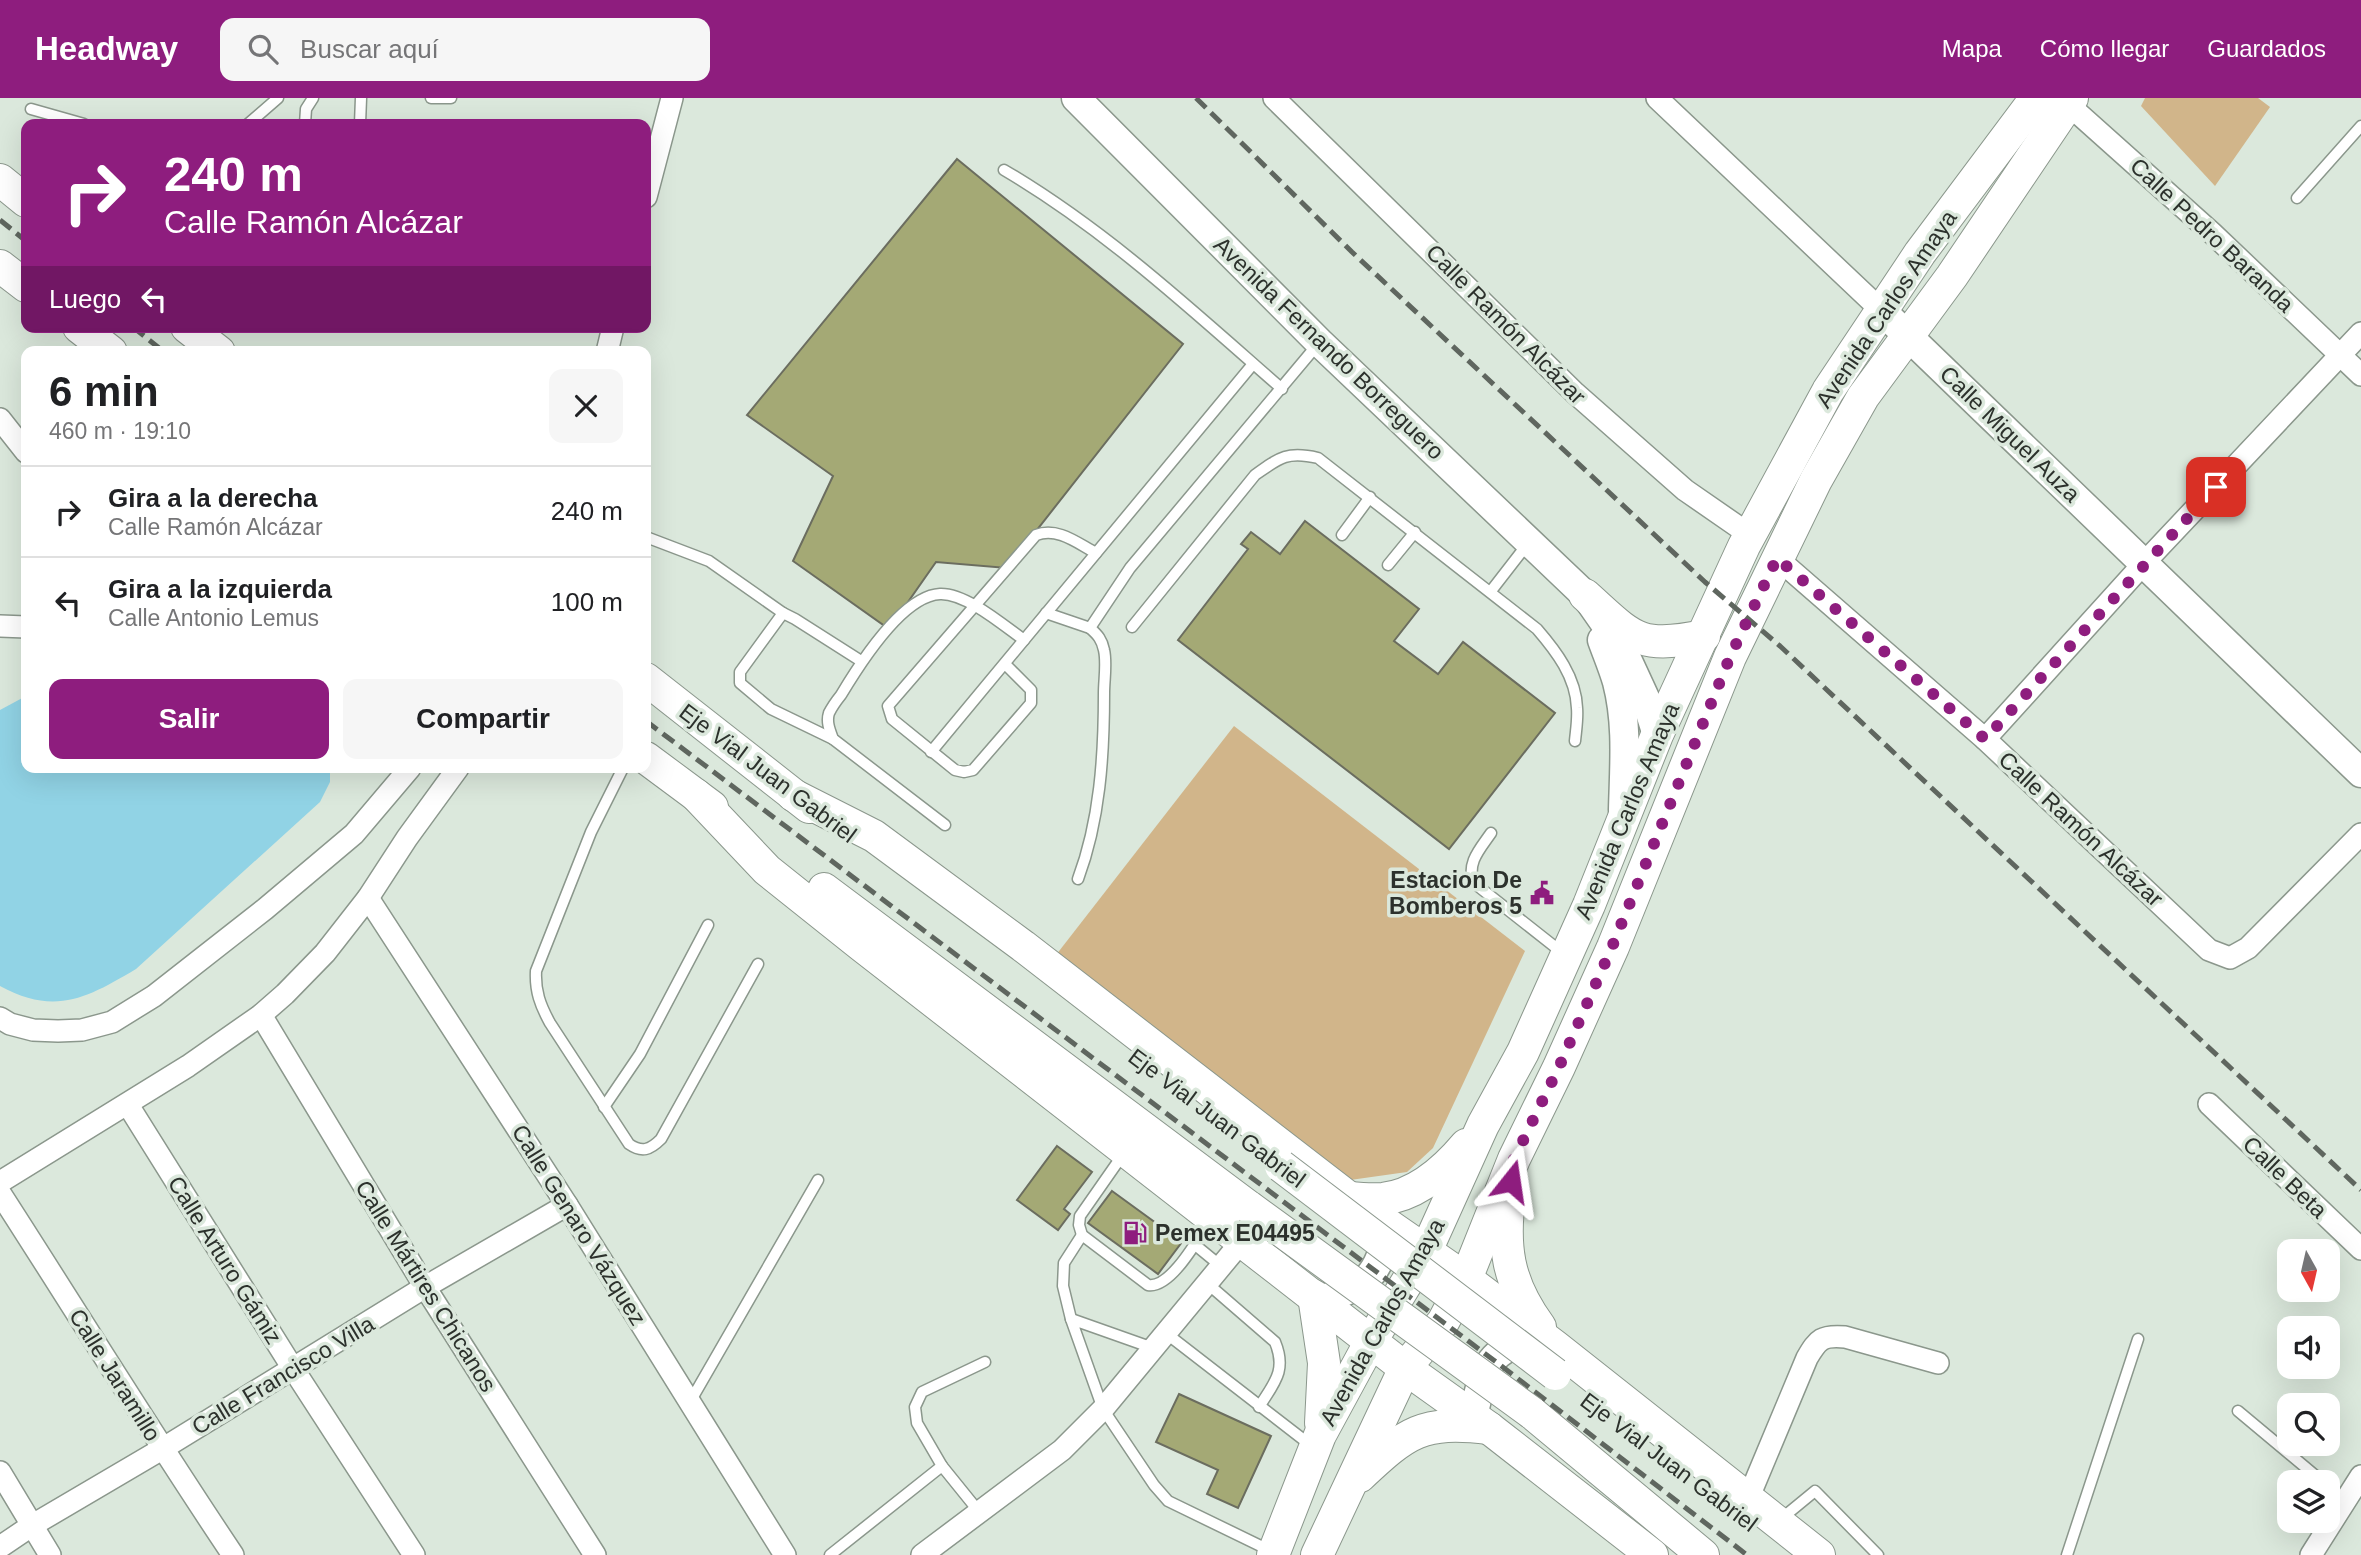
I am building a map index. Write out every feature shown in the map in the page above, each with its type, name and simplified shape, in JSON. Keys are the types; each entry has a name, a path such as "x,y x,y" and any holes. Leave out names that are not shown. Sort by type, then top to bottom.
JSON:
{"main road":[{"name":"Avenida Fernando Borreguero","path":"1076,98 1319,342 1585,595"},
{"name":"Avenida Carlos Amaya","path":"1273,1554 1318,1442 1371,1341 1426,1251 1483,1125 1523,1052 1590,905 1657,735 1750,536 1828,391 1920,253 2036,98"},
{"name":"Avenida Carlos Amaya","path":"1317,1555 1405,1368 1443,1322 1466,1279 1514,1159 1559,1067 1624,919 1730,657 1816,480 1863,397 1952,276 2067,100"},
{"path":"0,180 21,197"},
{"path":"0,266 21,282"},
{"name":"Calle Miguel Auza","path":"1882,311 2145,562 2361,774"},
{"path":"87,333 103,346"},
{"path":"195,333 211,346"},
{"path":"1585,595 1615,622 1641,639 1665,643 1704,636"},
{"path":"1585,595 1627,657 1646,700 1657,735 1660,778 1654,825 1643,872"},
{"path":"1585,595 1617,683 1625,758 1622,821"},
{"name":"Eje Vial Juan Gabriel","path":"651,684 1281,1166 1553,1354 1790,1555"},
{"name":"Eje Vial Juan Gabriel","path":"651,762 1532,1413 1703,1555"},
{"path":"696,795 767,870 1405,1368 1481,1422 1652,1555"},
{"path":"793,795 874,836 1023,946 1349,1198 1466,1279 1553,1354 1819,1555"},
{"path":"1590,905 1624,919"},
{"path":"1523,1052 1559,1067"},
{"path":"1349,1198 1383,1199 1406,1193 1427,1182 1451,1163 1483,1125"},
{"path":"1514,1159 1508,1203 1507,1243 1510,1265 1517,1291 1553,1354"},
{"path":"1317,1298 1353,1289 1369,1278 1381,1260 1390,1226"},
{"path":"1317,1298 1324,1363 1318,1442"},
{"path":"1481,1422 1486,1368 1496,1355 1509,1345 1553,1354"},
{"path":"1347,1489 1387,1451 1412,1433 1433,1427 1481,1422"}],"street":[{"path":"651,178 672,98"},
{"name":"Calle Ramón Alcázar","path":"1275,98 1575,393 1685,490 1750,536"},
{"name":"Calle Miguel Auza","path":"1657,98 1882,311"},
{"name":"Calle Pedro Baranda","path":"2067,100 2361,375"},
{"path":"1985,739 2145,562 2361,333"},
{"path":"0,419 21,446"},
{"name":"Calle Ramón Alcázar","path":"1777,558 1985,739 2209,950 2230,958 2248,948 2361,834"},
{"path":"0,626 21,626"},
{"path":"0,1018 10,1024 33,1030 58,1031 82,1030 112,1022 154,996 354,834 406,773"},
{"path":"0,1182 128,1105 261,1015 285,994 325,953 368,898 454,773"},
{"name":"Calle Genaro Vázquez","path":"368,898 567,1205 785,1555"},
{"name":"Calle Mártires Chicanos","path":"261,1015 425,1287 595,1555"},
{"name":"Calle Beta","path":"2210,1104 2361,1249"},
{"name":"Calle Arturo Gámiz","path":"128,1105 292,1367 414,1555"},
{"name":"Calle Jaramillo","path":"0,1193 162,1449 233,1555"},
{"name":"Calle Francisco Villa","path":"0,1547 292,1367 567,1205"},
{"path":"922,1555 1062,1450 1103,1409 1242,1241"},
{"path":"1748,1499 1807,1359 1817,1342 1829,1336 1845,1337 1938,1363"},
{"path":"0,1472 50,1555"},
{"path":"2316,1553 2361,1476"}],"lane":[{"path":"254,119 278,98"},
{"path":"305,119 306,108 313,98"},
{"path":"360,119 361,98"},
{"path":"431,98 451,98"},
{"path":"31,108 67,119"},
{"path":"2297,198 2361,126"},
{"path":"1004,170 1045,194 1125,253 1282,389"},
{"path":"1090,628 1130,568 1319,342"},
{"path":"931,752 1253,364"},
{"path":"1132,627 1255,475 1275,461 1297,453 1318,458 1536,629 1557,653 1572,682 1577,706 1575,741"},
{"path":"1342,535 1370,497"},
{"path":"1005,664 1031,690 1031,703 973,770 955,770 891,719 888,706 1036,535 1046,531 1056,532 1096,553"},
{"path":"1388,565 1415,532"},
{"path":"651,539 709,561 782,613 861,661"},
{"path":"1490,591 1529,542"},
{"path":"833,739 828,726 829,713 861,661 907,610 923,598 936,594 951,594 974,606 1024,640"},
{"path":"782,613 740,672 740,683 771,709 833,739 945,825"},
{"path":"1046,613 1090,628 1100,637 1105,653 1104,732 1096,812 1088,852 1078,879"},
{"path":"620,773 591,832 536,971 535,987 540,1004 629,1144 638,1150 653,1147 661,1139 758,964"},
{"path":"1491,833 1471,863 1474,883 1566,956"},
{"path":"604,1107 640,1054 708,925"},
{"path":"1126,1151 1080,1216 1082,1235 1148,1285 1155,1286 1170,1276 1212,1217"},
{"path":"690,1402 818,1180"},
{"path":"1082,1235 1064,1263 1063,1286 1071,1319 1103,1409 1154,1485 1168,1501 1273,1554"},
{"path":"1194,1244 1222,1267"},
{"path":"1208,1284 1275,1342 1280,1354 1281,1367 1276,1381 1259,1407"},
{"path":"1071,1319 1160,1341 1259,1407 1318,1442"},
{"path":"2067,1555 2138,1339"},
{"path":"980,1513 942,1466 917,1423 915,1407 922,1392 985,1362"},
{"path":"2238,1411 2309,1470"},
{"path":"830,1555 942,1466"},
{"path":"1777,1522 1815,1491 1878,1555"},
{"path":"2340,1497 2345,1501"}],"shaded area":[{"path":"2145,98 2258,98 2270,107 2215,186 2141,106"},
{"path":"1234,726 1525,951 1433,1148 1407,1172 1343,1181 1056,955"}],"water":[{"path":"21,699 21,773 330,773 330,782 320,802 136,969 86,995 70,1000 38,1000 0,986 0,710"}],"building":[{"path":"957,159 1183,344 1007,568 936,562 889,629 793,561 833,476 747,415"},
{"path":"1305,521 1419,609 1394,641 1438,674 1463,642 1555,713 1449,849 1178,640 1248,549 1241,544 1251,532 1280,554"},
{"path":"1057,1146 1092,1172 1064,1209 1070,1214 1058,1230 1017,1200"},
{"name":"Pemex E04495","path":"1112,1191 1182,1242 1158,1274 1088,1223"},
{"path":"1179,1394 1271,1436 1238,1508 1207,1494 1218,1470 1156,1442"}],"railway":[{"path":"1196,98 1352,252 1705,582 1780,646 2361,1190"},
{"path":"0,220 21,237"},
{"path":"140,333 157,346"},
{"path":"651,725 1504,1368 1747,1555"}],"place":[{"name":"Estacion De Bomberos 5","path":"1542,893"},
{"name":"Pemex E04495","path":"1135,1233"}],"route":[{"path":"1511,1181 1514,1159 1559,1067 1612,947 1730,657 1777,558 1985,739 2216,487"}]}
